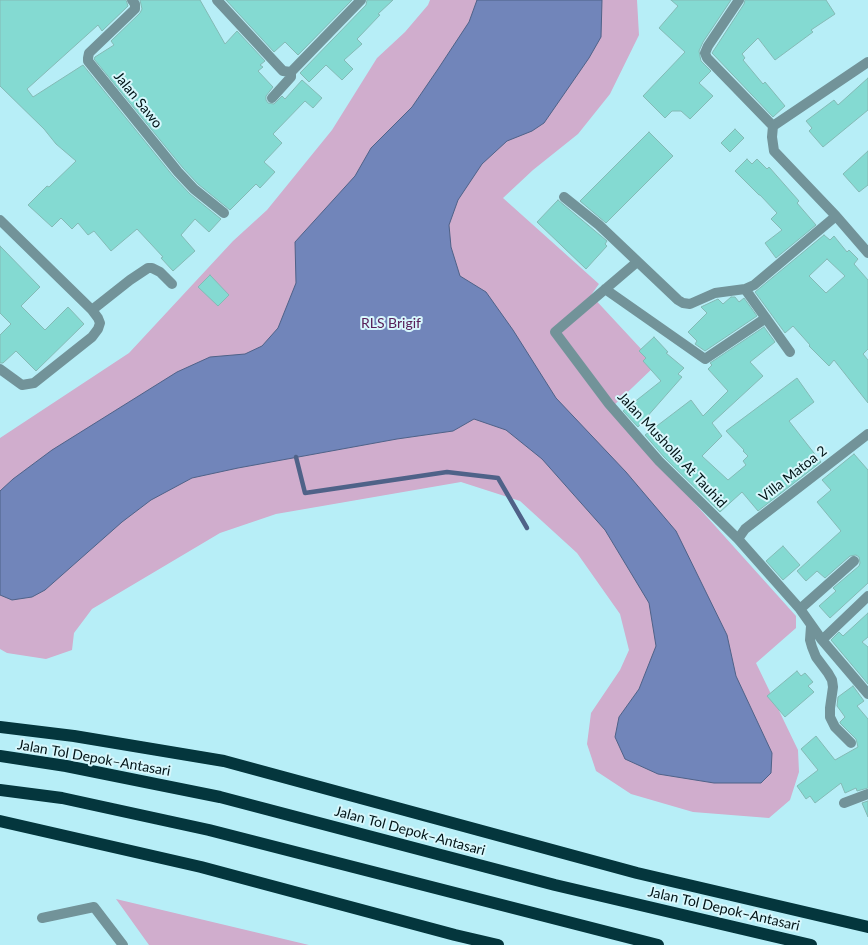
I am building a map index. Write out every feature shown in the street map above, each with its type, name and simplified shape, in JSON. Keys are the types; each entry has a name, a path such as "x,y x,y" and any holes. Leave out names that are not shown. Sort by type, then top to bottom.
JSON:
{"highway":[{"path":"0,727 74,736 224,761 637,873 868,927"},
{"name":"Jalan Tol Depok–Antasari","path":"0,756 66,766 220,797 555,885 811,945"},
{"path":"0,790 62,798 209,830 658,945"},
{"path":"0,821 201,867 455,935 498,945"}],"street":[{"name":"Jalan Sawo","path":"132,0 135,4 135,9 89,53 88,61 178,172 194,189 224,213"},
{"path":"217,0 283,71 291,72"},
{"path":"272,98 291,77 291,72 360,0"},
{"path":"738,0 705,53 708,60 773,126 772,137 774,151 836,216 868,253"},
{"path":"773,126 868,62"},
{"path":"564,197 599,224 678,300 683,303 690,304 715,293 745,289 754,285 836,216"},
{"path":"0,220 92,310 100,323 98,329 92,337 34,382 22,385 0,369"},
{"name":"Jalan Musholla At Tauhid","path":"638,262 555,332 609,404 654,456 738,540"},
{"path":"92,310 148,268 152,268 160,272 172,284"},
{"path":"605,289 705,359 766,318"},
{"path":"745,289 790,352"},
{"name":"Villa Matoa 2","path":"738,540 745,529 867,437"},
{"path":"738,540 800,609 822,640 868,694"},
{"path":"800,609 854,561"},
{"path":"822,640 868,596"},
{"path":"811,626 810,640 812,648 816,658 832,680 833,687 830,717 835,726 852,743"},
{"path":"844,803 868,794"},
{"path":"42,918 94,907 123,945"}],"green space":[{"name":"RLS Brigif","path":"430,0 637,0 639,35 610,94 578,134 533,170 503,198 599,284 591,295 656,365 610,409 796,616 796,628 756,663 798,750 799,772 790,800 769,818 693,812 631,794 596,771 587,744 591,713 620,670 629,650 620,614 577,553 520,501 461,482 276,514 220,533 92,609 74,633 72,650 46,659 7,653 0,649 0,438 129,353 233,241 267,210 332,130 377,58 405,32 428,5"},
{"path":"116,899 309,945 149,945"}],"water":[{"path":"477,0 602,0 601,37 589,58 544,123 532,131 507,141 482,164 458,200 449,225 451,247 460,276 486,292 513,330 556,398 626,472 676,531 727,635 736,676 772,753 771,773 761,783 714,783 658,774 625,759 615,737 619,717 639,689 656,646 649,603 605,530 542,459 506,430 474,419 453,431 397,439 238,468 192,478 151,500 122,522 45,590 32,597 12,600 0,595 0,491 13,479 52,450 177,372 210,357 245,354 262,346 278,328 296,283 295,242 355,176 371,148 412,107 469,22"}],"building":[{"path":"0,0 126,0 128,6 102,31 98,25 27,89 33,97 83,65 173,176 190,194 221,219 209,232 195,219 181,235 195,251 173,271 161,258 163,257 137,229 111,251 94,231 88,235 78,223 72,229 61,218 52,227 28,205 76,161 56,144 44,129 0,86"},
{"path":"140,0 200,0 225,44 237,31 265,61 260,65 263,67 258,71 273,87 266,96 268,103 274,104 282,96 285,99 302,80 322,98 313,108 305,101 273,134 282,143 264,162 275,172 260,188 256,184 230,210 198,184 183,168 94,59 114,45 111,41 140,13 142,9"},
{"path":"226,0 352,0 298,55 285,42 274,52"},
{"path":"367,0 393,0 378,14 380,15 357,39 362,44 344,60 353,69 342,80 326,65 309,82 300,73 366,5"},
{"path":"671,0 731,0 703,42 699,51 701,61 711,71 699,83 713,96 690,119 681,111 672,111 665,118 643,96 685,52 659,28 678,6"},
{"path":"745,0 826,0 835,14 811,30 813,32 775,60 758,38 742,54 745,58 743,60 763,84 765,82 785,106 773,117 712,53 744,4"},
{"path":"868,78 868,110 823,147 809,131 812,128 806,121 834,100 838,105"},
{"path":"735,129 744,138 730,152 721,143"},
{"path":"649,132 673,156 606,223 580,201"},
{"path":"868,151 868,185 859,192 843,174"},
{"path":"747,159 752,164 757,159 767,169 769,167 799,201 797,203 816,225 776,258 765,243 782,230 771,219 777,213 735,171"},
{"path":"558,200 607,241 605,244 607,246 586,269 537,222"},
{"path":"824,235 830,240 834,236 847,252 849,250 858,259 854,264 868,280 868,349 863,354 868,360 868,403 834,360 829,366 809,346 810,345 793,326 785,333 755,292","holes":["827,259 845,276 826,293 809,276"]},
{"path":"0,246 40,287 21,306 45,330 68,307 84,324 36,371 16,351 3,363 0,363 0,335 11,324 0,313"},
{"path":"210,275 229,295 218,306 198,287"},
{"path":"731,297 735,297 739,302 744,298 757,316 705,351 695,344 697,341 688,332 707,313 701,307 718,299 723,304"},
{"path":"764,327 775,342 750,362 763,376 712,423 722,436 702,456 728,480 746,465 743,461 748,456 726,431 797,378 814,402 789,421 821,462 758,511 742,492 720,512 664,457 645,435 691,400 703,416 728,391 708,369 712,365 710,363"},
{"path":"654,337 668,352 666,353 684,368 678,374 682,377 638,427 623,411 661,381 643,361 646,358 639,351"},
{"path":"854,454 868,470 868,583 830,618 819,606 836,591 833,588 859,566 859,557 856,555 850,556 825,578 817,571 806,581 797,571 841,531 817,502 831,490 822,480"},
{"path":"783,546 800,565 783,580 766,561"},
{"path":"868,613 868,637 862,642 868,647 868,684 831,640 839,632 843,636"},
{"path":"797,671 801,676 805,673 813,682 808,686 814,692 785,717 767,696"},
{"path":"853,686 864,701 857,706 868,719 868,788 857,791 856,788 845,793 841,783 815,803 810,796 806,799 797,786 818,770 801,749 816,736 835,760 858,747 856,739 840,723 845,717 837,706 838,697"},
{"path":"868,801 868,817 862,803"}],"waterway":[{"path":"296,457 305,493 447,472 498,478 527,528"}]}
